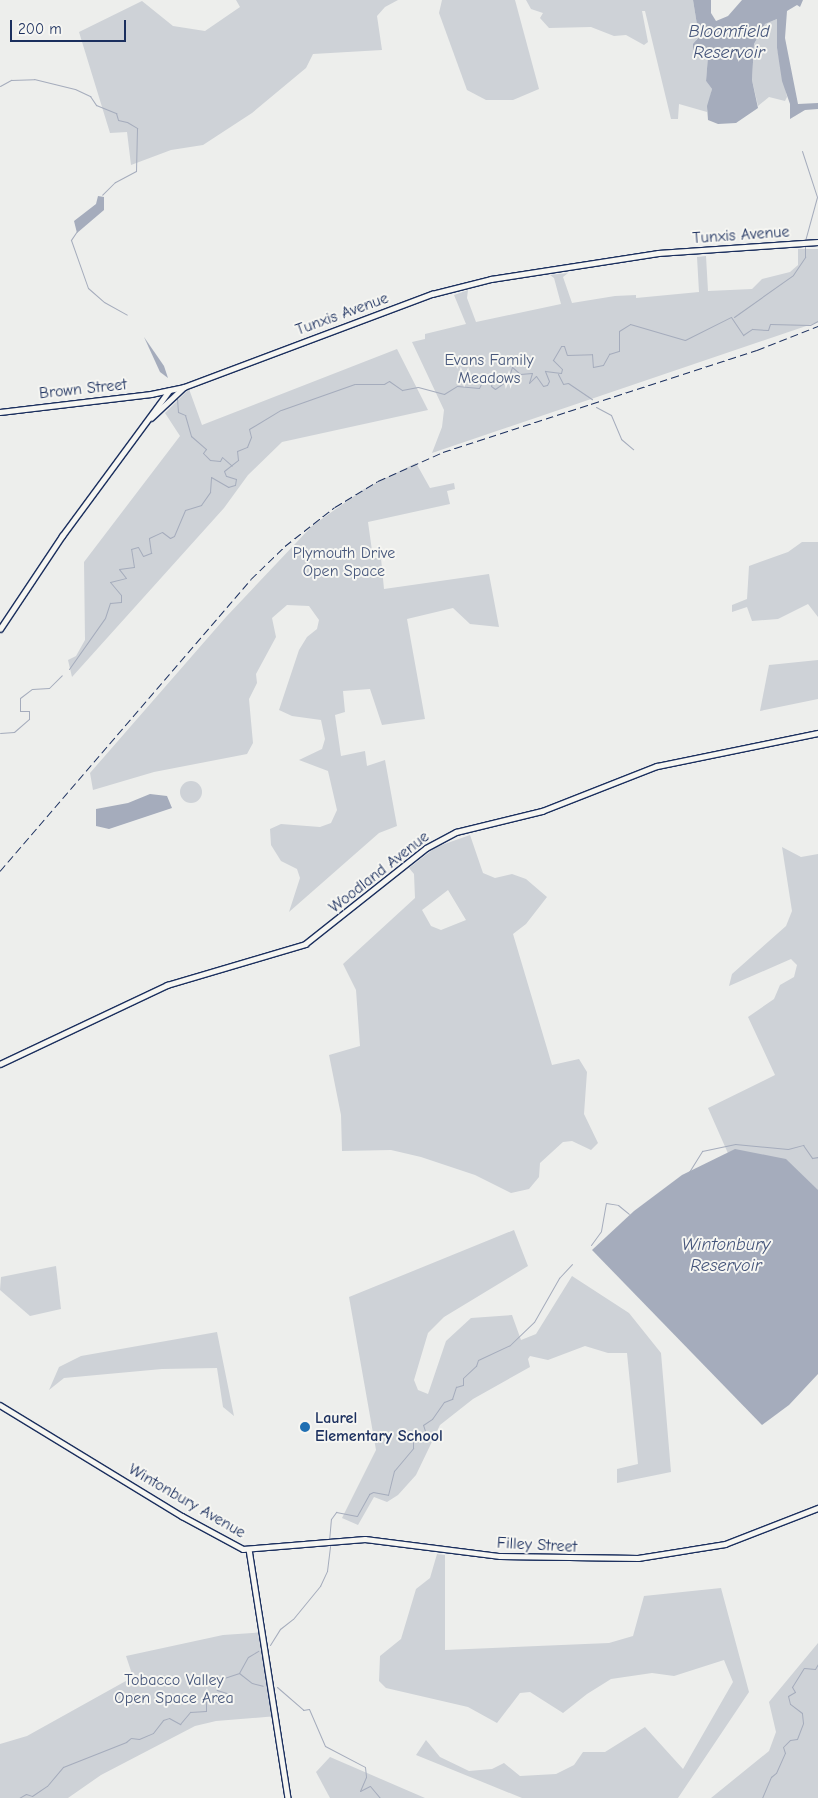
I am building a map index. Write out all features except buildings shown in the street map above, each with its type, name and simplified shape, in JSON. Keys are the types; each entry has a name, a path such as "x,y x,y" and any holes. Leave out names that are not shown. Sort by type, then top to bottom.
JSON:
{"street":[{"name":"Tunxis Avenue","path":"169,390 392,309 471,283 658,253 818,242"},
{"path":"144,422 184,386"},
{"path":"0,629 62,536 169,390"},
{"name":"Brown Street","path":"0,412 169,390"},
{"name":"Woodland Avenue","path":"0,1064 167,985 304,944 426,848 456,832 542,811 657,766 818,732"},
{"name":"Wintonbury Avenue","path":"0,1405 182,1516 239,1548 249,1549 288,1798"},
{"name":"Filley Street","path":"249,1549 365,1538 500,1556 638,1558 725,1544 818,1508"}],"green space":[{"path":"236,0 398,0 385,7 377,16 382,50 313,54 306,68 252,113 203,145 171,150 131,165 127,132 110,133 79,32 142,1 173,26 205,31 240,7"},
{"path":"442,0 515,0 539,89 513,100 486,100 467,90 439,13"},
{"path":"526,0 693,0 699,37 696,40 701,53 708,56 706,81 712,89 707,112 679,104 678,119 671,119 645,11 642,11 648,42 644,45 626,35 614,36 591,27 549,28 540,18 543,13 531,9"},
{"path":"777,19 777,48 787,97 785,101 769,97 758,106 752,80 754,44 765,24"},
{"name":"Evans Family Meadows","path":"798,249 818,249 818,322 432,453 442,427 444,410 412,342 425,339 425,334 466,324 454,295 468,290 467,298 476,322 561,304 554,278 550,275 568,273 563,277 572,303 615,296 636,295 636,298 699,292 697,257 706,256 708,291 752,289 762,279 790,272 798,265"},
{"path":"397,349 428,410 282,442 248,475 224,508 72,677 68,660 76,656 85,640 84,562 180,436 165,413 189,389 202,425"},
{"name":"Plymouth Drive Open Space","path":"416,463 430,488 454,483 455,489 447,491 450,504 368,522 373,558 381,558 384,589 489,574 499,627 470,624 453,608 407,619 425,719 382,725 370,689 343,691 345,712 335,715 341,756 365,751 367,766 385,760 397,826 379,833 289,912 300,878 297,869 281,861 271,845 270,829 281,824 320,827 331,823 337,810 328,771 299,760 322,749 325,739 321,720 292,716 279,710 299,650 307,637 317,629 319,620 309,606 287,605 272,618 276,637 256,674 257,683 249,699 253,743 247,754 154,772 93,790 90,773 226,617 312,526 364,489"},
{"path":"802,542 818,542 818,617 808,604 778,619 752,621 747,607 732,612 732,605 747,599 749,566 788,552"},
{"path":"818,660 818,699 760,711 769,665"},
{"path":"187,781 195,781 202,788 202,796 195,803 187,803 180,796 180,788"},
{"path":"470,835 483,873 495,878 512,874 526,879 547,897 526,924 513,934 552,1065 579,1059 587,1072 584,1114 598,1143 591,1150 572,1141 563,1142 540,1163 539,1177 529,1189 511,1193 475,1175 421,1157 391,1150 342,1151 341,1115 329,1055 360,1046 356,990 343,964 415,898 414,874 409,868 436,847","holes":["448,890 466,920 441,930 431,926 422,910"]},
{"path":"782,847 801,857 818,854 818,1285 738,1176 708,1108 775,1075 748,1017 774,999 780,985 794,977 797,965 791,959 729,986 732,974 786,926 792,911"},
{"path":"514,1230 528,1266 444,1317 428,1333 414,1380 418,1390 428,1394 446,1341 471,1318 512,1315 521,1340 536,1334 572,1276 629,1313 661,1353 671,1472 617,1483 617,1469 638,1464 627,1353 608,1353 585,1346 548,1360 530,1356 528,1359 530,1367 473,1399 440,1425 416,1475 398,1495 387,1502 374,1497 358,1525 342,1518 376,1450 349,1297"},
{"path":"56,1266 61,1309 30,1316 0,1290 1,1277"},
{"path":"217,1332 234,1416 223,1407 217,1368 162,1369 64,1378 49,1390 59,1367 81,1356"},
{"path":"437,1554 445,1555 445,1650 609,1643 633,1636 644,1596 721,1588 749,1692 678,1798 522,1798 416,1755 426,1740 440,1757 469,1771 492,1769 504,1763 520,1776 556,1774 574,1765 583,1752 605,1752 645,1727 683,1769 733,1682 724,1660 674,1676 652,1673 611,1679 587,1694 563,1713 530,1692 520,1693 497,1723 468,1707 386,1688 379,1681 380,1656 401,1639 416,1589 430,1578"},
{"name":"Tobacco Valley Open Space Area","path":"265,1632 277,1716 216,1721 195,1726 101,1775 68,1798 0,1798 0,1744 27,1736 133,1677 126,1656 223,1635"},
{"path":"818,1643 818,1798 711,1798 769,1751 776,1732 769,1702"},
{"path":"330,1757 425,1798 330,1798 316,1772"}],"water":[{"name":"Bloomfield Reservoir","path":"693,0 711,0 711,13 716,21 728,16 742,0 803,0 800,7 797,5 787,11 785,38 798,104 818,103 818,109 805,110 790,119 790,104 782,81 777,48 777,19 765,24 754,44 752,80 758,108 736,123 718,124 708,120 707,106 712,89 706,81 708,56 693,50 693,44 699,37"},
{"path":"98,196 104,197 104,210 77,233 74,221 96,204"},
{"path":"144,337 164,366 168,378 160,372"},
{"path":"150,794 167,796 172,808 109,829 96,826 96,809 128,803"},
{"name":"Wintonbury Reservoir","path":"735,1149 786,1159 818,1190 818,1374 789,1405 762,1425 592,1250 634,1211 682,1175"}],"waterway":[{"path":"0,86 11,80 34,79 75,89 90,96 96,105 116,113 118,120 127,122 137,128 136,171 115,182 102,195"},
{"path":"802,151 817,197 805,241"},
{"path":"77,231 71,240 88,288 104,302 127,315"},
{"path":"734,317 793,275 805,257 805,245"},
{"path":"69,669 105,618 110,603 121,602 121,595 110,582 126,578 119,569 134,567 131,549 138,547 143,556 151,553 149,538 162,532 170,538 174,536 185,510 201,505 210,492 211,477 228,487 235,485 236,479 226,476 224,471 238,460 237,451 247,447 251,437 249,429 281,410 355,384 384,384 389,381 402,390 418,387 444,394 457,386 479,388 486,374 493,378 491,386 495,389 508,380 512,367 520,374 532,373 529,383 536,376 543,386 547,385 549,381 545,371 561,373 562,369 553,360 561,346 564,346 567,355 592,354 593,367 603,365 609,354 619,351 619,331 630,324 685,340 731,317 743,335 752,329 768,330 770,324 810,325 818,321"},
{"path":"558,374 563,384 568,383 592,399"},
{"path":"177,398 178,412 185,415 191,436 206,449 203,453 210,460 220,461 222,457 232,466"},
{"path":"596,407 611,415 621,439 633,449"},
{"path":"0,733 14,732 29,719 29,711 20,711 20,698 32,689 49,688 62,675"},
{"path":"689,1172 702,1151 735,1144 788,1149 803,1145 812,1158 818,1157"},
{"path":"591,1245 601,1231 606,1203 618,1205 629,1214"},
{"path":"329,1541 331,1519 336,1512 357,1516 369,1494 373,1492 388,1495 394,1471 413,1448 413,1442 426,1434 423,1425 432,1419 444,1402 452,1399 456,1387 463,1385 463,1378 476,1366 478,1360 510,1345 534,1322 559,1278 572,1264"},
{"path":"270,1645 280,1629 293,1619 320,1586 327,1571 330,1545"},
{"path":"19,1798 26,1794 32,1796 47,1786 63,1767 126,1742 131,1738 139,1739 153,1733 163,1720 169,1718 180,1724 190,1712 206,1711 206,1701 221,1703 230,1694 217,1690 224,1678 239,1673 248,1657 258,1651"},
{"path":"762,1798 771,1777 776,1773 785,1753 783,1747 790,1740 797,1739 803,1723 802,1713 790,1704 788,1696 795,1692 792,1687 804,1668 815,1669 818,1664"},
{"path":"239,1673 252,1683 263,1686"},
{"path":"277,1687 303,1710 309,1709 325,1746 365,1767 366,1777 360,1791 370,1786 380,1798"}],"railway":[{"path":"0,871 251,579 285,546 335,507 378,481 443,452 757,350 818,326"}],"place":[{"name":"Laurel Elementary School","path":"305,1427"}]}
